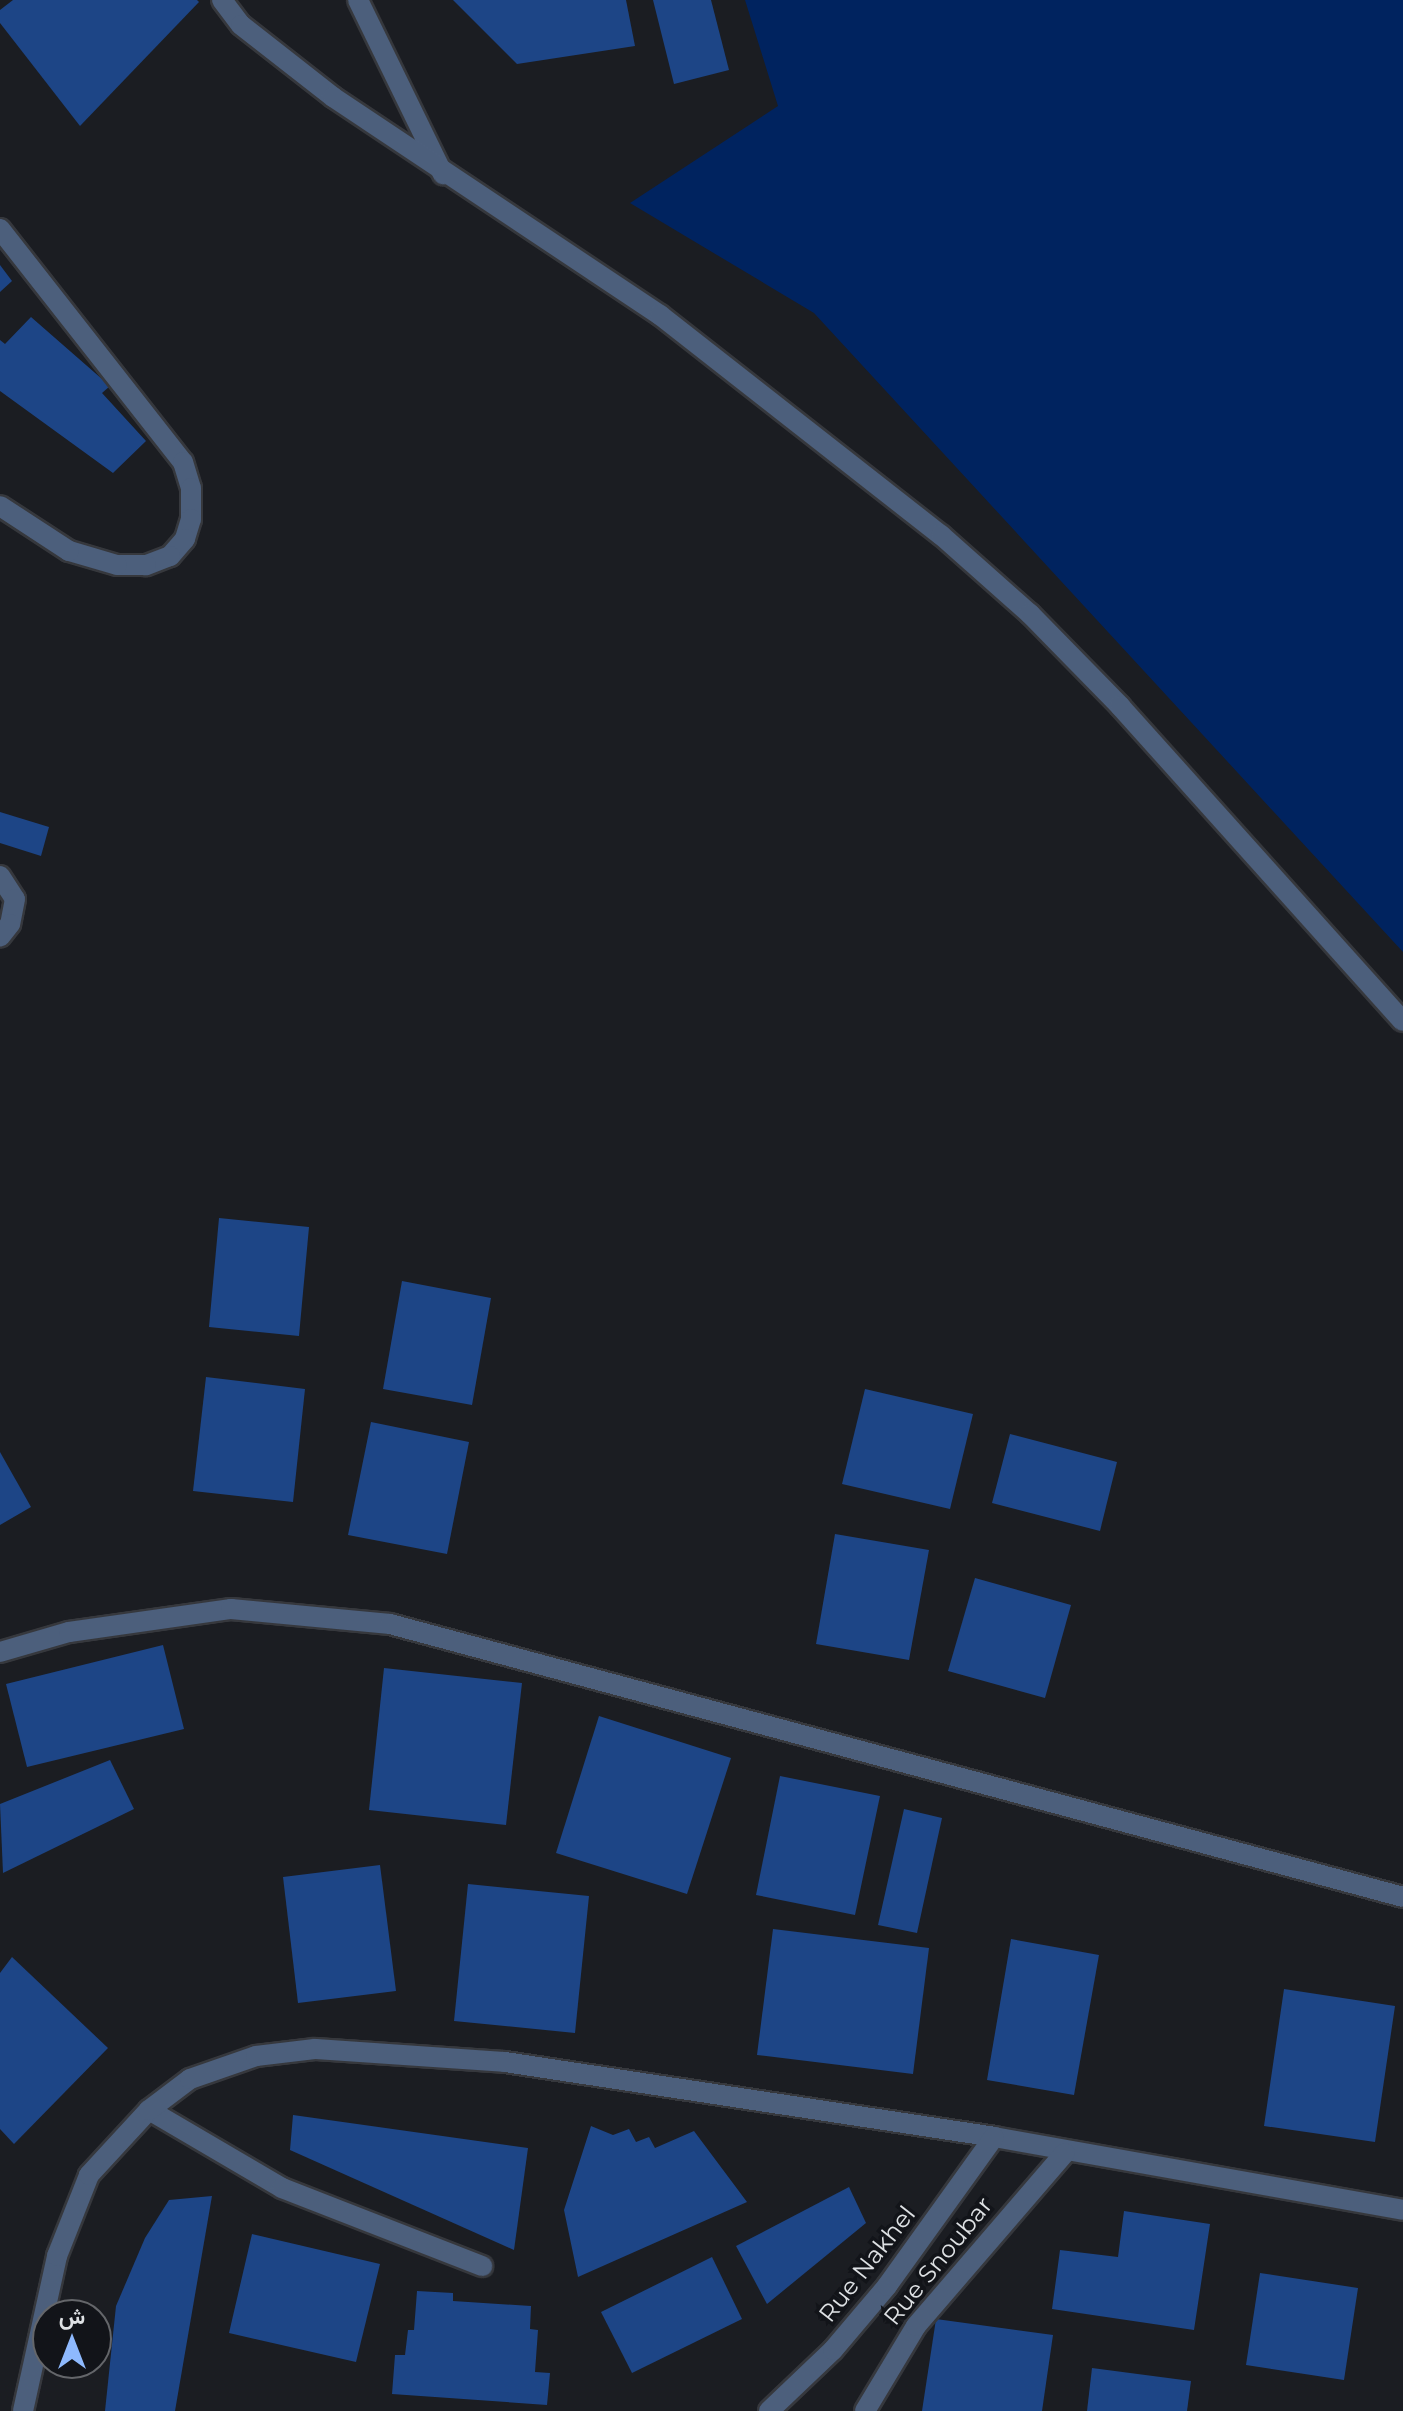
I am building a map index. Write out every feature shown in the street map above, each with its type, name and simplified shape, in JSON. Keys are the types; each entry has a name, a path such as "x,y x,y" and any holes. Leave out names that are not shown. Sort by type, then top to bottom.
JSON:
{"street":[{"path":"222,0 241,25 443,174 660,315 941,535 1030,614 1120,706 1403,1021"},
{"path":"358,0 443,174"},
{"path":"0,229 40,286 163,431 183,462 191,488 191,519 185,539 170,556 146,565 117,565 69,551 0,506"},
{"path":"0,876 15,899 10,924 0,937"},
{"path":"0,1652 69,1632 231,1609 390,1624 1403,1897"},
{"path":"23,2411 57,2256 89,2175 149,2110 190,2079 256,2056 315,2049 403,2051 994,2137 1065,2153 1403,2210"},
{"path":"149,2110 282,2188 482,2266"},
{"name":"Rue Nakhel","path":"769,2411 833,2350 887,2286 994,2137"},
{"name":"Rue Snoubar","path":"865,2411 916,2326 1065,2153"}],"shaded area":[{"path":"745,0 1403,0 1403,952 814,313 630,203 778,106"}],"building":[{"path":"13,0 199,2 80,126 0,23 0,10"},
{"path":"453,0 626,0 635,46 517,64"},
{"path":"653,0 711,0 729,70 674,84"},
{"path":"0,265 12,281 0,292"},
{"path":"31,317 110,386 102,393 146,441 113,473 0,391 0,340 5,344"},
{"path":"0,812 49,827 41,856 0,843"},
{"path":"219,1218 309,1227 299,1336 209,1327"},
{"path":"402,1281 491,1298 472,1405 383,1389"},
{"path":"206,1377 305,1389 293,1502 193,1491"},
{"path":"865,1389 973,1414 950,1509 842,1484"},
{"path":"371,1422 469,1442 447,1554 348,1535"},
{"path":"1010,1434 1117,1462 1100,1531 992,1503"},
{"path":"0,1452 31,1507 0,1525"},
{"path":"835,1534 929,1550 909,1660 816,1644"},
{"path":"975,1578 1071,1605 1045,1698 948,1671"},
{"path":"163,1645 184,1729 27,1767 6,1684"},
{"path":"384,1668 522,1683 506,1825 369,1810"},
{"path":"599,1716 731,1758 687,1894 556,1853"},
{"path":"110,1760 134,1809 3,1873 0,1804"},
{"path":"780,1776 880,1796 855,1915 756,1895"},
{"path":"904,1809 942,1818 917,1933 878,1925"},
{"path":"380,1865 396,1991 298,2003 283,1877"},
{"path":"468,1884 589,1896 575,2033 454,2021"},
{"path":"773,1929 929,1948 913,2074 757,2055"},
{"path":"1011,1939 1099,1955 1074,2095 987,2080"},
{"path":"12,1957 108,2048 14,2144 0,2129 0,1973"},
{"path":"1284,1989 1395,2006 1375,2142 1264,2126"},
{"path":"293,2115 528,2148 514,2250 290,2150"},
{"path":"591,2126 613,2135 629,2129 636,2142 649,2137 655,2148 694,2131 747,2202 578,2277 564,2210"},
{"path":"849,2187 866,2223 767,2304 736,2246"},
{"path":"212,2196 175,2411 105,2411 108,2379 112,2379 116,2306 145,2238 169,2200"},
{"path":"1124,2211 1210,2224 1194,2330 1052,2309 1060,2250 1118,2257"},
{"path":"252,2234 380,2264 356,2362 229,2333"},
{"path":"712,2257 742,2319 632,2373 601,2312"},
{"path":"1260,2273 1358,2288 1344,2380 1246,2365"},
{"path":"417,2291 453,2293 453,2301 531,2306 530,2329 538,2330 535,2372 550,2373 547,2405 392,2394 395,2355 405,2355 408,2330 414,2330"},
{"path":"936,2319 1053,2335 1042,2411 922,2411"},
{"path":"1092,2368 1191,2381 1187,2411 1087,2411"}]}
